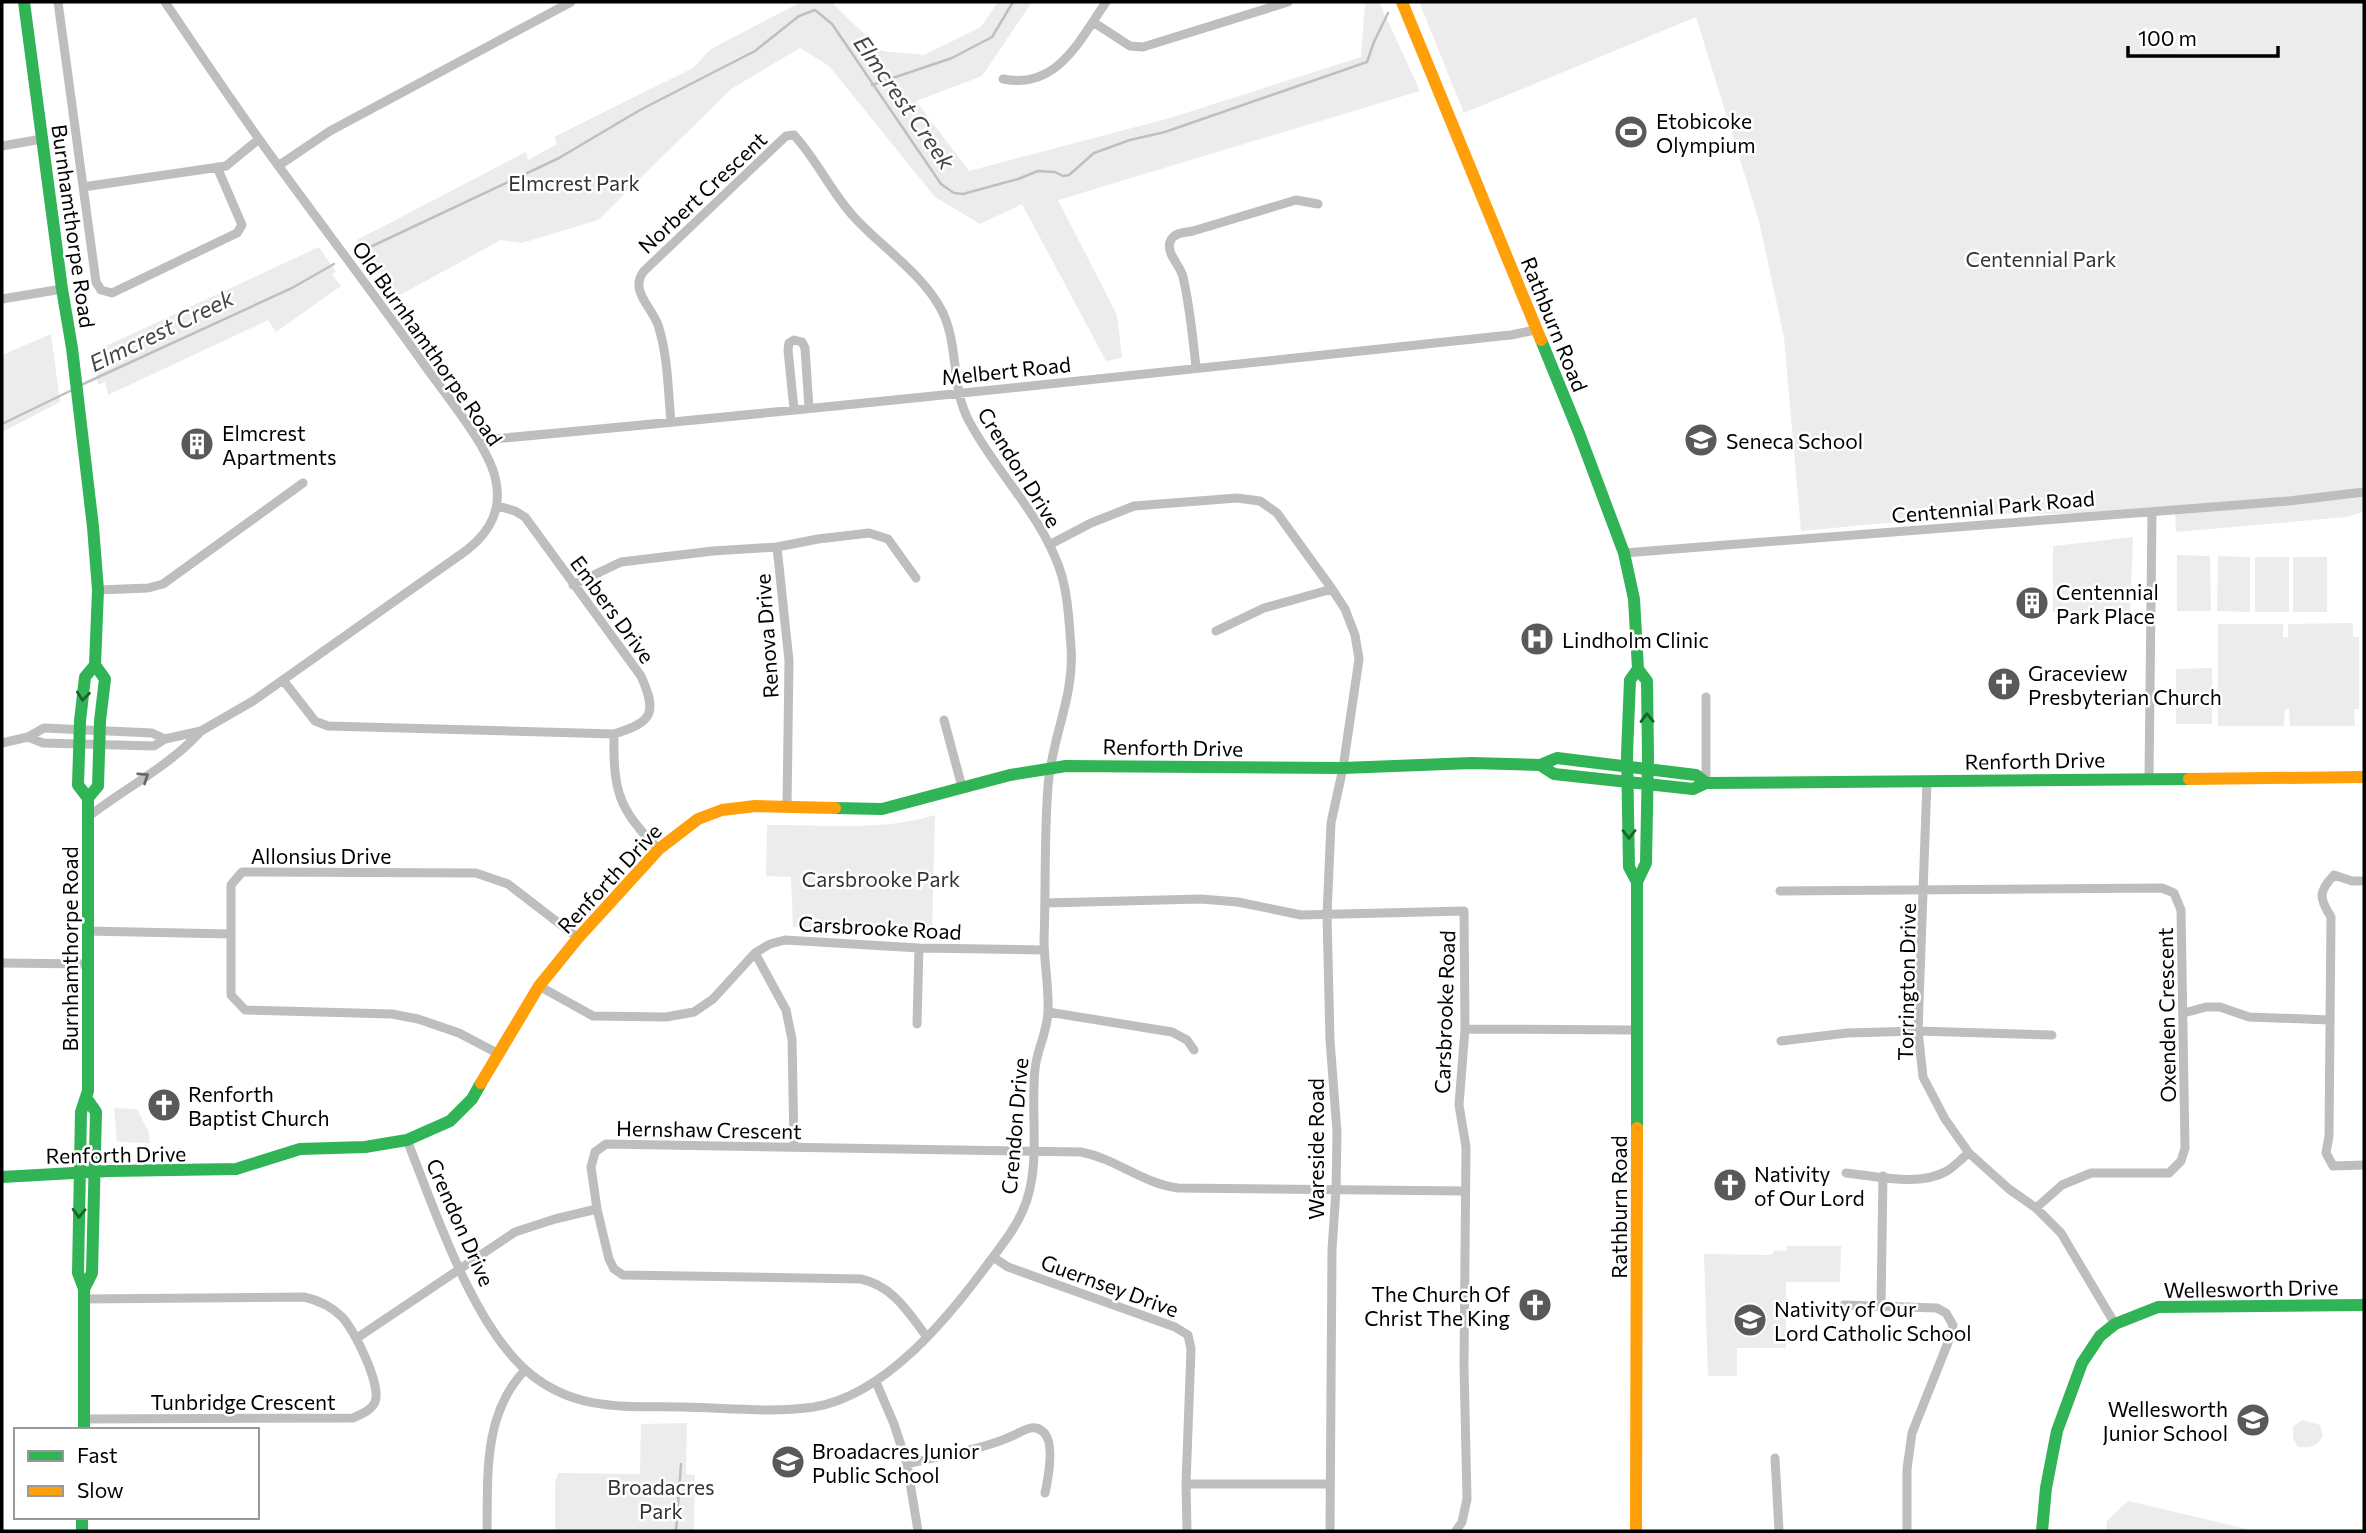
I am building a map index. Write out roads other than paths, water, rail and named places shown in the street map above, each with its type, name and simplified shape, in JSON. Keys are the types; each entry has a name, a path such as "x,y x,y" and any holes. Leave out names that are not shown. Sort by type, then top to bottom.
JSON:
{"main road":[{"name":"Burnhamthorpe Road","path":"24,2 72,348 93,527 97,590 95,665 104,680 98,786 88,798"},
{"name":"Rathburn Road","path":"1402,2 1579,433 1624,553 1634,599 1638,669 1647,681 1646,863 1637,882 1636,1531"},
{"name":"Burnhamthorpe Road","path":"84,1424 84,1294 78,1273 81,1112 87,1099 88,798 78,785 85,677 95,665"},
{"name":"Rathburn Road","path":"1637,882 1629,867 1628,768 1630,680 1638,669"},
{"name":"Renforth Drive","path":"2,1177 236,1169 300,1149 365,1147 407,1140 435,1129 455,1116 472,1099 539,986 578,938 659,849 698,819 722,810 755,806 882,809 1010,775 1088,765 1343,768 1472,763 1540,765 1557,758 1696,775 1706,783"},
{"name":"Renforth Drive","path":"1540,765 1554,774 1693,789 1706,783 2364,777"},
{"name":"Burnhamthorpe Road","path":"84,1294 92,1273 96,1111 87,1099"},
{"name":"Wellesworth Drive","path":"2042,1531 2046,1488 2057,1431 2082,1363 2100,1336 2115,1324 2158,1307 2364,1305"}],"street":[{"path":"58,2 96,282 101,290 112,293 237,233 242,225 217,167"},
{"name":"Old Burnhamthorpe Road","path":"165,2 278,166 360,274 480,444 495,475 498,506"},
{"path":"278,166 330,131 571,2"},
{"path":"1003,79 1024,81 1045,76 1056,68 1070,53 1106,2"},
{"path":"1093,22 1130,46 1143,47 1288,2"},
{"name":"Norbert Crescent","path":"671,422 660,334 653,313 640,292 639,280 644,271 790,135 797,137 852,215 930,291 944,314 953,341 959,393"},
{"path":"2,146 42,138"},
{"path":"83,187 226,166 259,139"},
{"path":"1195,368 1183,274 1172,254 1171,240 1178,233 1193,232 1296,200 1318,205"},
{"path":"2,299 62,289"},
{"name":"Melbert Road","path":"480,444 493,439 959,393 1511,335 1535,330"},
{"path":"794,409 788,350 789,343 794,340 802,342 805,348 809,408"},
{"name":"Crendon Drive","path":"407,1140 458,1268 505,1347 541,1382 567,1396 595,1404 768,1410 813,1407 847,1396 876,1382 927,1337 958,1304 993,1257 1024,1208 1030,1186 1035,1067 1048,1012 1044,950 1048,787 1072,670 1064,583 1058,564 1032,513 971,426 960,403 959,393"},
{"path":"97,590 148,588 163,584 303,483"},
{"name":"Centennial Park Road","path":"1624,553 2152,512 2364,492"},
{"name":"Wareside Road","path":"1049,545 1091,523 1134,506 1237,498 1261,501 1277,513 1332,589 1345,609 1355,635 1359,659 1343,768 1331,823 1327,915 1330,1040 1337,1132 1332,1250 1330,1531"},
{"path":"28,737 43,743 154,746 166,739 201,731 283,680 480,541 498,506"},
{"name":"Embers Drive","path":"498,506 525,517 641,676 650,697 650,711 645,721 634,728 614,734"},
{"path":"2149,778 2152,512"},
{"path":"777,547 818,539 877,534 888,539 916,578"},
{"name":"Renova Drive","path":"573,585 621,562 713,551 777,547 789,661 787,806"},
{"path":"1216,631 1264,608 1332,589"},
{"path":"283,680 316,720 328,726 614,734 613,766 617,790 624,807 647,838 659,849"},
{"path":"1706,697 1706,783"},
{"path":"944,720 962,787"},
{"path":"2,743 28,737 44,729 152,733 166,739"},
{"path":"88,817 169,760 190,744 201,731"},
{"path":"166,739 169,760"},
{"name":"Torrington Drive","path":"1927,781 1918,1031 1923,1077 1945,1119 1969,1153 2009,1189 2036,1208 2061,1233 2115,1324"},
{"name":"Allonsius Drive","path":"499,1054 459,1033 418,1019 392,1014 245,1010 232,995 231,885 242,872 476,873 508,884 578,938"},
{"path":"2364,881 2352,881 2334,875 2323,886 2321,901 2331,917 2329,1136 2326,1153 2333,1166 2364,1165"},
{"name":"Oxenden Crescent","path":"1780,891 2162,888 2174,893 2181,910 2184,1013 2185,1148 2180,1161 2169,1173 2091,1173 2062,1185 2036,1208"},
{"name":"Carsbrooke Road","path":"1046,903 1221,900 1292,914 1327,915 1464,911 1465,1029 1459,1105 1466,1147 1464,1366 1467,1499 1462,1522 1456,1531"},
{"path":"87,931 230,934"},
{"name":"Carsbrooke Road","path":"539,986 593,1016 666,1017 702,1008 755,953 770,944 785,940 919,948 1044,950"},
{"path":"918,1024 919,948"},
{"path":"755,953 786,1010 792,1039 794,1147"},
{"path":"2,963 87,964"},
{"path":"2184,1013 2206,1007 2220,1007 2249,1017 2330,1020"},
{"path":"1048,1012 1172,1032 1187,1040 1194,1050"},
{"path":"1465,1029 1636,1030"},
{"path":"1781,1041 1847,1033 1918,1031 2052,1035"},
{"name":"Hernshaw Crescent","path":"927,1337 893,1294 868,1281 623,1275 614,1269 609,1259 597,1209 591,1167 595,1152 606,1144 1081,1152 1108,1160 1149,1182 1178,1188 1465,1191"},
{"path":"1846,1173 1908,1179 1929,1178 1947,1171 1969,1153"},
{"path":"1881,1306 1883,1176"},
{"path":"357,1338 515,1232 597,1209"},
{"name":"Guernsey Drive","path":"993,1257 1008,1267 1175,1327 1188,1335 1191,1349 1187,1531"},
{"name":"Tunbridge Crescent","path":"84,1294 304,1297 326,1305 343,1317 357,1338 376,1390 376,1401 368,1410 353,1418 84,1424"},
{"path":"1844,1305 1937,1308 1946,1313 1953,1325 1912,1433 1907,1469 1907,1531"},
{"path":"487,1531 492,1428 508,1392 526,1370"},
{"path":"876,1382 907,1464 919,1531"},
{"path":"907,1464 1003,1440 1029,1428 1035,1428 1043,1431 1049,1441 1045,1493"},
{"path":"1775,1458 1779,1531"},
{"path":"1186,1484 1329,1484"}],"waterway":[{"path":"872,85 952,58 992,37 1013,2"},
{"name":"Elmcrest Creek","path":"366,249 559,158 640,110 755,51 799,16 815,10 832,24 941,184 954,193 963,194 1038,171 1069,175 1094,153 1130,140 1165,132 1367,62 1388,13"},
{"name":"Elmcrest Creek","path":"81,385 292,288 334,264"},
{"name":"Elmcrest Creek","path":"2,424 72,390"},
{"path":"676,1531 681,1464"}],"place":[{"name":"Etobicoke Olympium","path":"1631,132"},
{"name":"Seneca School","path":"1701,440"},
{"name":"Elmcrest Apartments","path":"197,444"},
{"name":"Centennial Park Place","path":"2032,603"},
{"name":"Lindholm Clinic","path":"1537,639"},
{"name":"Graceview Presbyterian Church","path":"2004,684"},
{"name":"Renforth Baptist Church","path":"164,1105"},
{"name":"Nativity of Our Lord","path":"1730,1185"},
{"name":"The Church Of Christ The King","path":"1535,1305"},
{"name":"Nativity of Our Lord Catholic School","path":"1750,1320"},
{"name":"Wellesworth Junior School","path":"2253,1420"},
{"name":"Broadacres Junior Public School","path":"788,1462"}],"park label":[{"name":"Elmcrest Park","path":"574,182"},
{"name":"Centennial Park","path":"2041,258"},
{"name":"Carsbrooke Park","path":"881,878"},
{"name":"Broadacres Park","path":"661,1498"}]}
